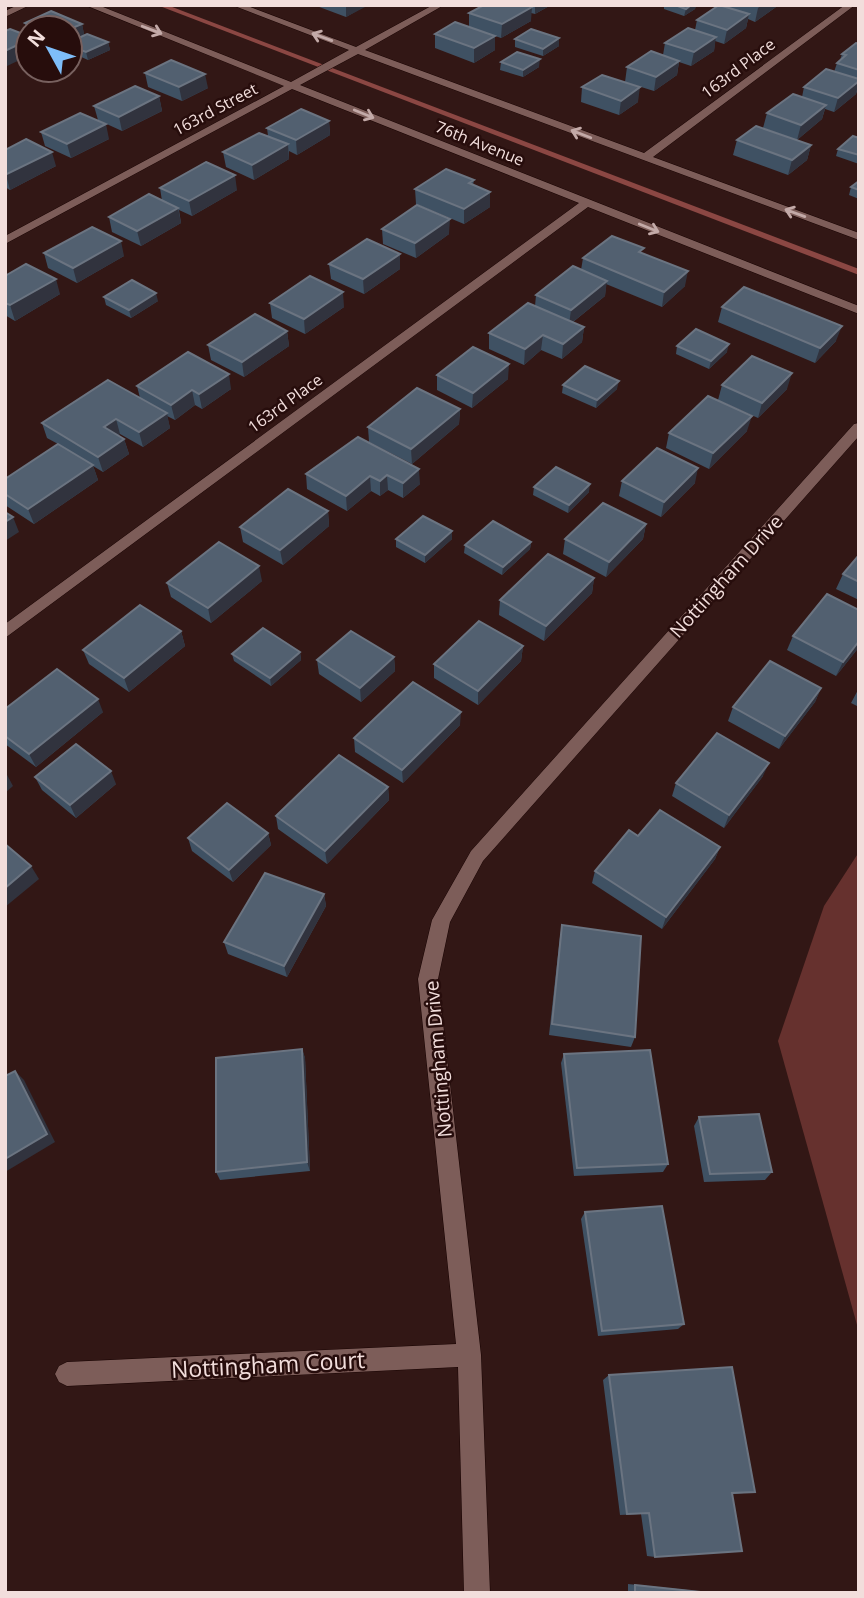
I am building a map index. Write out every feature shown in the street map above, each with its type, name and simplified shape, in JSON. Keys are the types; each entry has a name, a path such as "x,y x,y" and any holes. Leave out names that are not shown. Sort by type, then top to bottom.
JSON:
{"street":[{"path":"5,14 26,5"},
{"name":"76th Avenue","path":"89,5 859,310"},
{"path":"236,5 859,236"},
{"name":"163rd Street","path":"5,241 440,5"},
{"name":"163rd Place","path":"645,158 851,5"},
{"name":"163rd Place","path":"5,632 586,203"},
{"name":"Nottingham Drive","path":"477,1593 469,1355 428,979 441,920 477,856 859,427"},
{"name":"Nottingham Court","path":"66,1374 469,1355"}],"shaded area":[{"path":"859,852 859,1332 778,1041 824,906"}],"building":[{"path":"484,5 532,7 502,24 469,13"},
{"path":"675,5 691,5 686,9"},
{"path":"719,5 749,14 727,30 697,20"},
{"path":"455,22 495,36 474,48 435,34"},
{"path":"688,28 716,37 694,52 665,43"},
{"path":"531,29 559,38 543,49 515,39"},
{"path":"5,31 14,31 14,47 5,51"},
{"path":"87,34 108,42 86,52 84,35"},
{"path":"856,43 859,44 859,70 837,63 846,55 842,54"},
{"path":"651,51 679,61 656,77 627,67"},
{"path":"517,52 540,59 523,70 501,62"},
{"path":"171,60 205,74 179,87 145,73"},
{"path":"826,69 859,81 838,98 804,87"},
{"path":"602,75 640,87 621,101 582,87"},
{"path":"135,86 159,96 119,117 94,106"},
{"path":"793,94 826,105 801,125 767,113"},
{"path":"301,109 329,121 296,140 267,128"},
{"path":"80,113 106,124 67,144 41,132"},
{"path":"756,126 811,145 792,160 737,140"},
{"path":"259,133 288,144 252,165 223,152"},
{"path":"853,136 859,138 859,155 838,149"},
{"path":"26,139 52,152 5,175 5,150"},
{"path":"206,162 235,175 189,201 160,188"},
{"path":"446,169 474,180 469,183 490,192 464,209 415,189"},
{"path":"859,181 859,190 851,187"},
{"path":"149,194 178,208 137,231 109,217"},
{"path":"417,205 450,219 415,243 382,229"},
{"path":"92,227 121,241 73,268 44,253"},
{"path":"612,236 644,248 639,252 688,271 664,292 583,258"},
{"path":"367,239 400,254 363,279 329,264"},
{"path":"26,264 56,279 10,305 5,303 5,276"},
{"path":"573,266 607,281 571,310 536,295"},
{"path":"310,276 343,292 304,319 270,303"},
{"path":"132,280 156,293 129,310 104,297"},
{"path":"744,287 842,326 820,348 722,307"},
{"path":"528,303 584,327 563,344 543,335 525,349 489,333"},
{"path":"255,314 287,331 242,362 208,345"},
{"path":"696,329 729,344 711,361 677,346"},
{"path":"473,347 509,364 473,393 437,375"},
{"path":"188,352 229,374 199,394 192,390 171,405 137,386"},
{"path":"752,356 792,373 762,403 722,385"},
{"path":"585,366 619,381 597,400 563,385"},
{"path":"108,380 167,413 139,432 116,419 104,427 124,439 98,457 42,423"},
{"path":"417,388 460,409 411,449 368,427"},
{"path":"708,396 752,416 713,453 669,433"},
{"path":"358,437 419,469 403,483 387,475 380,481 370,476 346,496 306,474"},
{"path":"58,444 93,465 28,509 5,494 5,479"},
{"path":"657,448 698,468 664,502 622,481"},
{"path":"556,467 590,484 569,505 534,487"},
{"path":"288,489 328,511 280,550 240,527"},
{"path":"603,503 646,524 609,562 565,539"},
{"path":"5,512 13,517 5,522"},
{"path":"423,516 452,531 425,555 396,539"},
{"path":"493,521 531,542 503,567 465,545"},
{"path":"219,542 259,566 208,608 167,583"},
{"path":"548,554 594,578 546,626 500,600"},
{"path":"859,555 859,582 843,574"},
{"path":"827,594 859,610 859,641 843,662 793,636"},
{"path":"140,605 181,631 124,678 83,650"},
{"path":"479,621 523,646 478,691 434,664"},
{"path":"263,628 300,652 270,678 232,654"},
{"path":"351,631 394,657 360,688 317,660"},
{"path":"770,661 821,688 785,736 733,707"},
{"path":"57,669 98,699 29,754 5,736 5,709"},
{"path":"413,682 461,712 402,770 354,738"},
{"path":"717,733 769,763 729,815 676,783"},
{"path":"76,744 111,771 70,805 35,777"},
{"path":"339,755 388,787 325,851 276,816"},
{"path":"227,803 268,833 229,870 188,838"},
{"path":"660,810 720,847 666,917 595,871 629,830 638,836"},
{"path":"5,844 31,866 5,888"},
{"path":"265,873 324,894 284,966 224,942"},
{"path":"562,925 641,936 635,1037 552,1024"},
{"path":"302,1049 307,1162 216,1172 216,1058"},
{"path":"650,1050 668,1164 577,1168 564,1054"},
{"path":"15,1071 47,1134 5,1159 5,1076"},
{"path":"759,1114 772,1172 710,1174 699,1117"},
{"path":"662,1206 684,1324 602,1331 585,1212"},
{"path":"732,1367 755,1492 732,1493 742,1551 655,1557 649,1513 627,1514 609,1375"},
{"path":"635,1585 710,1593 635,1593"}],"waterway":[{"path":"160,5 859,272"}]}
